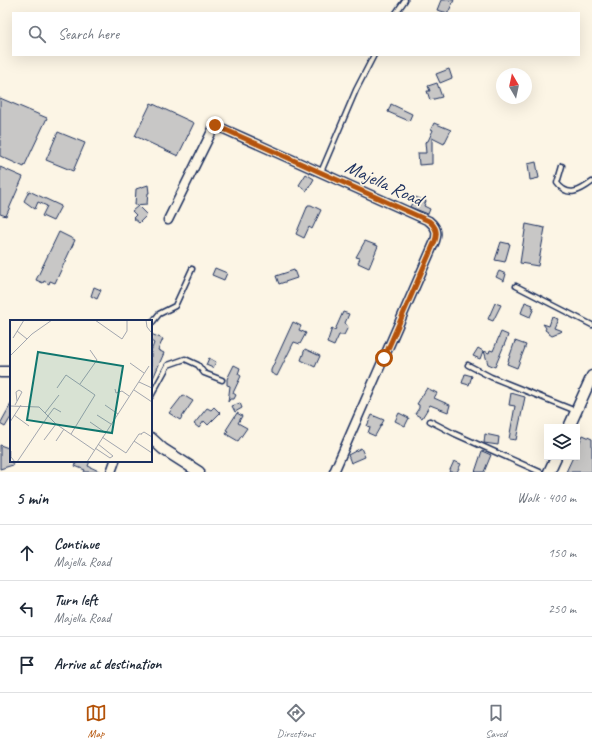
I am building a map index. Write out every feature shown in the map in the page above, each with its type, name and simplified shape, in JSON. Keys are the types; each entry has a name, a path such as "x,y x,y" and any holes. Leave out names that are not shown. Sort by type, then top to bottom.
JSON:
{"street":[{"name":"Majella Road","path":"168,220 215,125 429,221 435,227 437,234 334,472"},
{"path":"570,424 592,376"},
{"path":"152,439 163,449 198,472"},
{"path":"549,472 555,460"},
{"path":"111,472 116,462"}],"lane":[{"path":"397,12 405,0"},
{"path":"321,172 356,90 373,56"},
{"path":"562,166 557,183 560,188 580,192 592,182"},
{"path":"152,323 159,314 175,306 192,269"},
{"path":"516,286 592,325"},
{"path":"152,394 168,365 185,359 198,365 204,373 222,380"},
{"path":"468,365 491,377 576,411"},
{"path":"430,421 540,472"}],"building":[{"path":"441,0 454,0 448,12 437,10"},
{"path":"449,69 452,78 440,83 436,74"},
{"path":"437,83 442,97 430,100 427,91 430,91 428,86"},
{"path":"0,98 47,118 24,167 0,156"},
{"path":"151,103 194,123 178,156 135,136"},
{"path":"391,104 412,114 409,121 388,112"},
{"path":"434,123 451,130 444,144 432,138 432,164 419,165 418,153 426,153 425,142 428,141 433,130 431,129"},
{"path":"58,132 85,143 73,171 46,160"},
{"path":"536,162 539,178 530,180 528,164"},
{"path":"0,167 23,177 6,216 0,214"},
{"path":"306,174 314,179 307,191 299,185"},
{"path":"148,185 149,193 147,204 135,205 136,189"},
{"path":"29,191 61,206 53,221 42,216 47,206 38,202 35,209 24,201"},
{"path":"415,197 426,201 424,206 430,209 428,214 410,207"},
{"path":"308,205 321,210 312,229 309,227 304,238 296,234"},
{"path":"138,206 147,215 139,223 133,218 136,215 132,211"},
{"path":"526,224 545,228 538,266 520,263"},
{"path":"59,232 75,240 55,283 50,281 49,284 44,281 43,283 36,280"},
{"path":"365,241 378,246 369,268 358,263 360,258 356,257"},
{"path":"501,242 510,244 505,262 495,260"},
{"path":"215,268 227,273 224,280 212,275"},
{"path":"294,270 297,278 279,284 276,276"},
{"path":"499,271 506,274 504,281 496,277"},
{"path":"94,287 101,290 97,299 91,296"},
{"path":"525,302 533,305 532,307 534,308 530,317 521,313"},
{"path":"495,303 501,305 493,321 488,319"},
{"path":"343,312 349,314 345,323 348,327 344,335 339,335 334,346 327,343 332,328 335,330"},
{"path":"552,317 558,319 554,328 562,331 552,335 545,330 546,328 543,324 549,326"},
{"path":"293,322 301,326 299,330 306,333 300,344 294,342 277,376 271,373 271,370"},
{"path":"501,332 508,335 495,367 488,364 484,351 489,353 490,350 493,351"},
{"path":"152,334 163,339 158,350 164,353 152,381 152,348 154,343 152,342"},
{"path":"515,341 526,345 517,368 507,364"},
{"path":"478,348 483,351 480,359 473,356"},
{"path":"305,349 320,356 315,367 301,360"},
{"path":"209,358 216,362 213,368 206,365"},
{"path":"234,365 240,368 238,374 241,376 233,393 236,395 234,399 230,399 228,402 230,386 227,385 227,379"},
{"path":"465,374 472,376 469,385 462,383"},
{"path":"427,388 437,393 434,398 450,405 448,412 430,405 422,418 415,414 419,408 419,405 417,404"},
{"path":"511,393 525,397 516,440 509,439 515,406 509,405"},
{"path":"183,395 193,401 180,420 169,413"},
{"path":"240,403 242,408 235,412 232,406"},
{"path":"10,406 10,419 5,427 0,424"},
{"path":"214,407 220,413 208,425 204,421 199,428 194,424 207,408 211,410"},
{"path":"237,413 242,416 238,423 247,428 238,441 226,434 228,431 226,430"},
{"path":"399,413 409,418 405,426 395,421"},
{"path":"372,415 384,420 375,436 368,433 370,427 367,426"},
{"path":"485,434 499,437 498,445 484,443"},
{"path":"583,435 592,439 592,472 566,472 572,460 580,460 580,442"},
{"path":"0,445 10,449 10,462 13,465 0,469"},
{"path":"361,448 365,457 351,463 348,455"},
{"path":"482,451 491,455 484,472 475,472"},
{"path":"454,461 461,464 457,472 449,472"},
{"path":"77,462 90,462 88,466 101,472 84,472 85,470 75,466"}],"route":[{"path":"215,125 429,221 435,227 437,234 435,241 384,358"}]}
